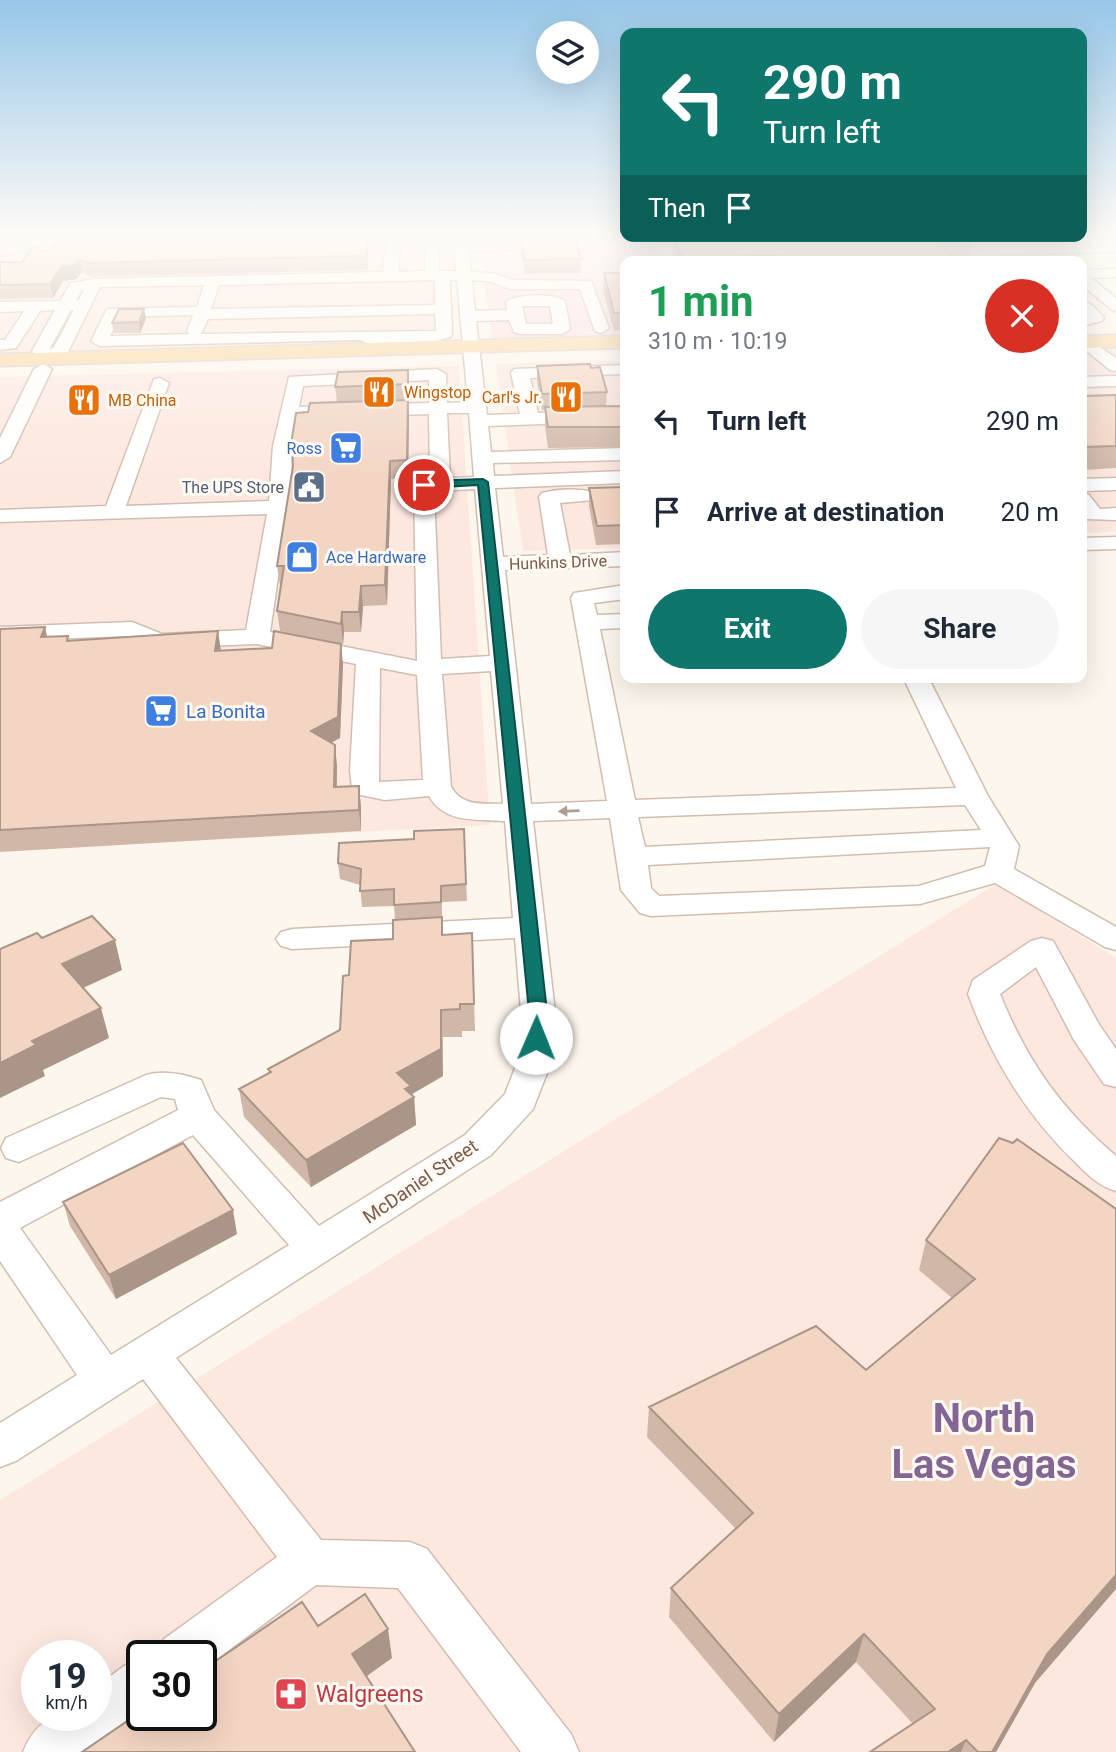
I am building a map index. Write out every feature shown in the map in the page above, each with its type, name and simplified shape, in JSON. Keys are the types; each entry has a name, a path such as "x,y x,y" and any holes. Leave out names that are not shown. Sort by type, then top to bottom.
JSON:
{"main road":[{"path":"1087,337 1116,329"},
{"path":"1087,338 1116,341"},
{"path":"489,366 585,343 620,359"},
{"path":"0,370 190,347 304,358 489,366 620,360"},
{"path":"0,359 46,364 304,358"}],"street":[{"path":"0,345 10,345 29,317"},
{"path":"0,457 13,410 46,364 61,350 70,317"},
{"path":"111,317 99,341 167,340 190,347 201,317"},
{"path":"167,340 174,317"},
{"path":"304,358 364,335 367,338 444,334 443,317"},
{"name":"McDaniel Street","path":"0,1447 478,1145 520,1100 534,1063 538,1012 476,414 489,366 467,317"},
{"path":"516,317 520,329 562,329 585,343"},
{"path":"560,317 562,329"},
{"path":"599,317 601,328"},
{"path":"1087,342 1116,367"},
{"path":"304,358 437,374 440,484"},
{"path":"257,637 284,464 282,446 304,358"},
{"path":"489,366 620,360"},
{"path":"489,366 530,419"},
{"path":"1087,368 1116,367"},
{"path":"1087,382 1116,381"},
{"path":"114,512 160,383"},
{"path":"1087,399 1116,398"},
{"path":"289,413 438,408 530,419 620,416"},
{"path":"620,455 482,470 440,484 424,485 429,667 437,787 446,802 458,810 517,813 974,796"},
{"path":"482,470 620,477"},
{"path":"1087,485 1116,484"},
{"path":"560,561 549,497 620,494"},
{"path":"1087,506 1094,515 1116,514"},
{"path":"0,516 278,507"},
{"path":"1087,544 1116,543"},
{"name":"Hunkins Drive","path":"492,564 620,559"},
{"path":"620,593 582,598 636,890 651,906 920,895 998,872 1116,940"},
{"path":"587,623 620,621"},
{"path":"0,634 132,629 158,641 257,637 415,668 502,663"},
{"path":"368,659 364,771 366,788 385,792 437,787"},
{"path":"918,683 974,796 1005,846 998,872"},
{"path":"632,857 1000,838"},
{"path":"1080,920 990,983 984,994 998,1033 1016,1067 1064,1130 1108,1159"},
{"path":"292,939 529,927"},
{"path":"1042,948 1086,1032 1116,1075"},
{"path":"19,1148 158,1084 189,1089 198,1116 316,1249"},
{"path":"0,1220 198,1116"},
{"path":"0,1230 105,1381"},
{"path":"148,1354 309,1562"},
{"path":"203,1640 309,1562 410,1565 553,1752"},
{"path":"49,1752 126,1696"}],"shaded area":[{"path":"0,317 453,317 454,335 451,340 441,342 0,353"},
{"path":"489,317 620,317 620,338 492,341"},
{"path":"1116,346 1116,532 1087,533 1087,347"},
{"path":"620,360 620,548 523,551 496,364"},
{"path":"459,366 490,825 0,851 0,377"},
{"path":"996,884 1116,958 1116,1752 0,1752 0,1500"}],"building":[{"path":"115,317 141,317 139,322 112,323"},
{"path":"590,364 591,368 600,367 607,392 542,394 537,366"},
{"path":"408,370 408,384 335,387 338,372"},
{"path":"1116,395 1116,446 1087,447 1087,396"},
{"path":"408,400 407,460 390,461 385,585 361,586 359,612 342,612 341,624 277,611 284,566 277,566 293,466 292,438 296,413 308,412 310,403"},
{"path":"620,406 620,427 548,427 545,407"},
{"path":"620,487 620,525 597,526 589,488"},
{"path":"45,627 41,637 68,636 67,641 218,631 215,651 272,648 274,631 341,644 338,717 311,731 335,745 334,787 359,786 359,810 0,830 0,629"},
{"path":"464,829 466,884 441,886 441,902 394,905 394,889 360,891 361,869 338,863 339,843 414,839 414,831"},
{"path":"92,916 115,940 62,964 101,1008 32,1041 36,1045 0,1063 0,949 37,933 42,938"},
{"path":"442,917 442,935 472,933 474,1004 460,1004 460,1009 441,1010 441,1049 397,1073 411,1086 405,1089 414,1097 306,1160 239,1089 271,1072 268,1069 340,1030 343,976 349,975 351,941 393,939 393,920"},
{"path":"999,1138 1013,1143 1017,1139 1116,1209 1116,1575 1047,1654 992,1752 978,1752 966,1740 948,1752 870,1752 935,1709 864,1634 779,1714 671,1588 753,1513 649,1407 816,1326 866,1370 975,1279 926,1240"},
{"path":"183,1143 233,1210 109,1275 63,1202"},
{"name":"Walgreens","path":"365,1594 388,1629 352,1654 415,1752 82,1752 126,1722 126,1731 217,1731 217,1660 302,1602 318,1626"}],"place":[{"name":"Wingstop","path":"379,392"},
{"name":"Carl's Jr.","path":"566,397"},
{"name":"MB China","path":"84,400"},
{"name":"Ross","path":"346,448"},
{"name":"The UPS Store","path":"309,487"},
{"name":"Ace Hardware","path":"302,557"},
{"name":"La Bonita","path":"161,711"},
{"name":"Walgreens","path":"291,1694"}],"district":[{"name":"North Las Vegas","path":"984,1441"}],"route":[{"path":"424,485 483,482 538,1012 536,1038"}]}
